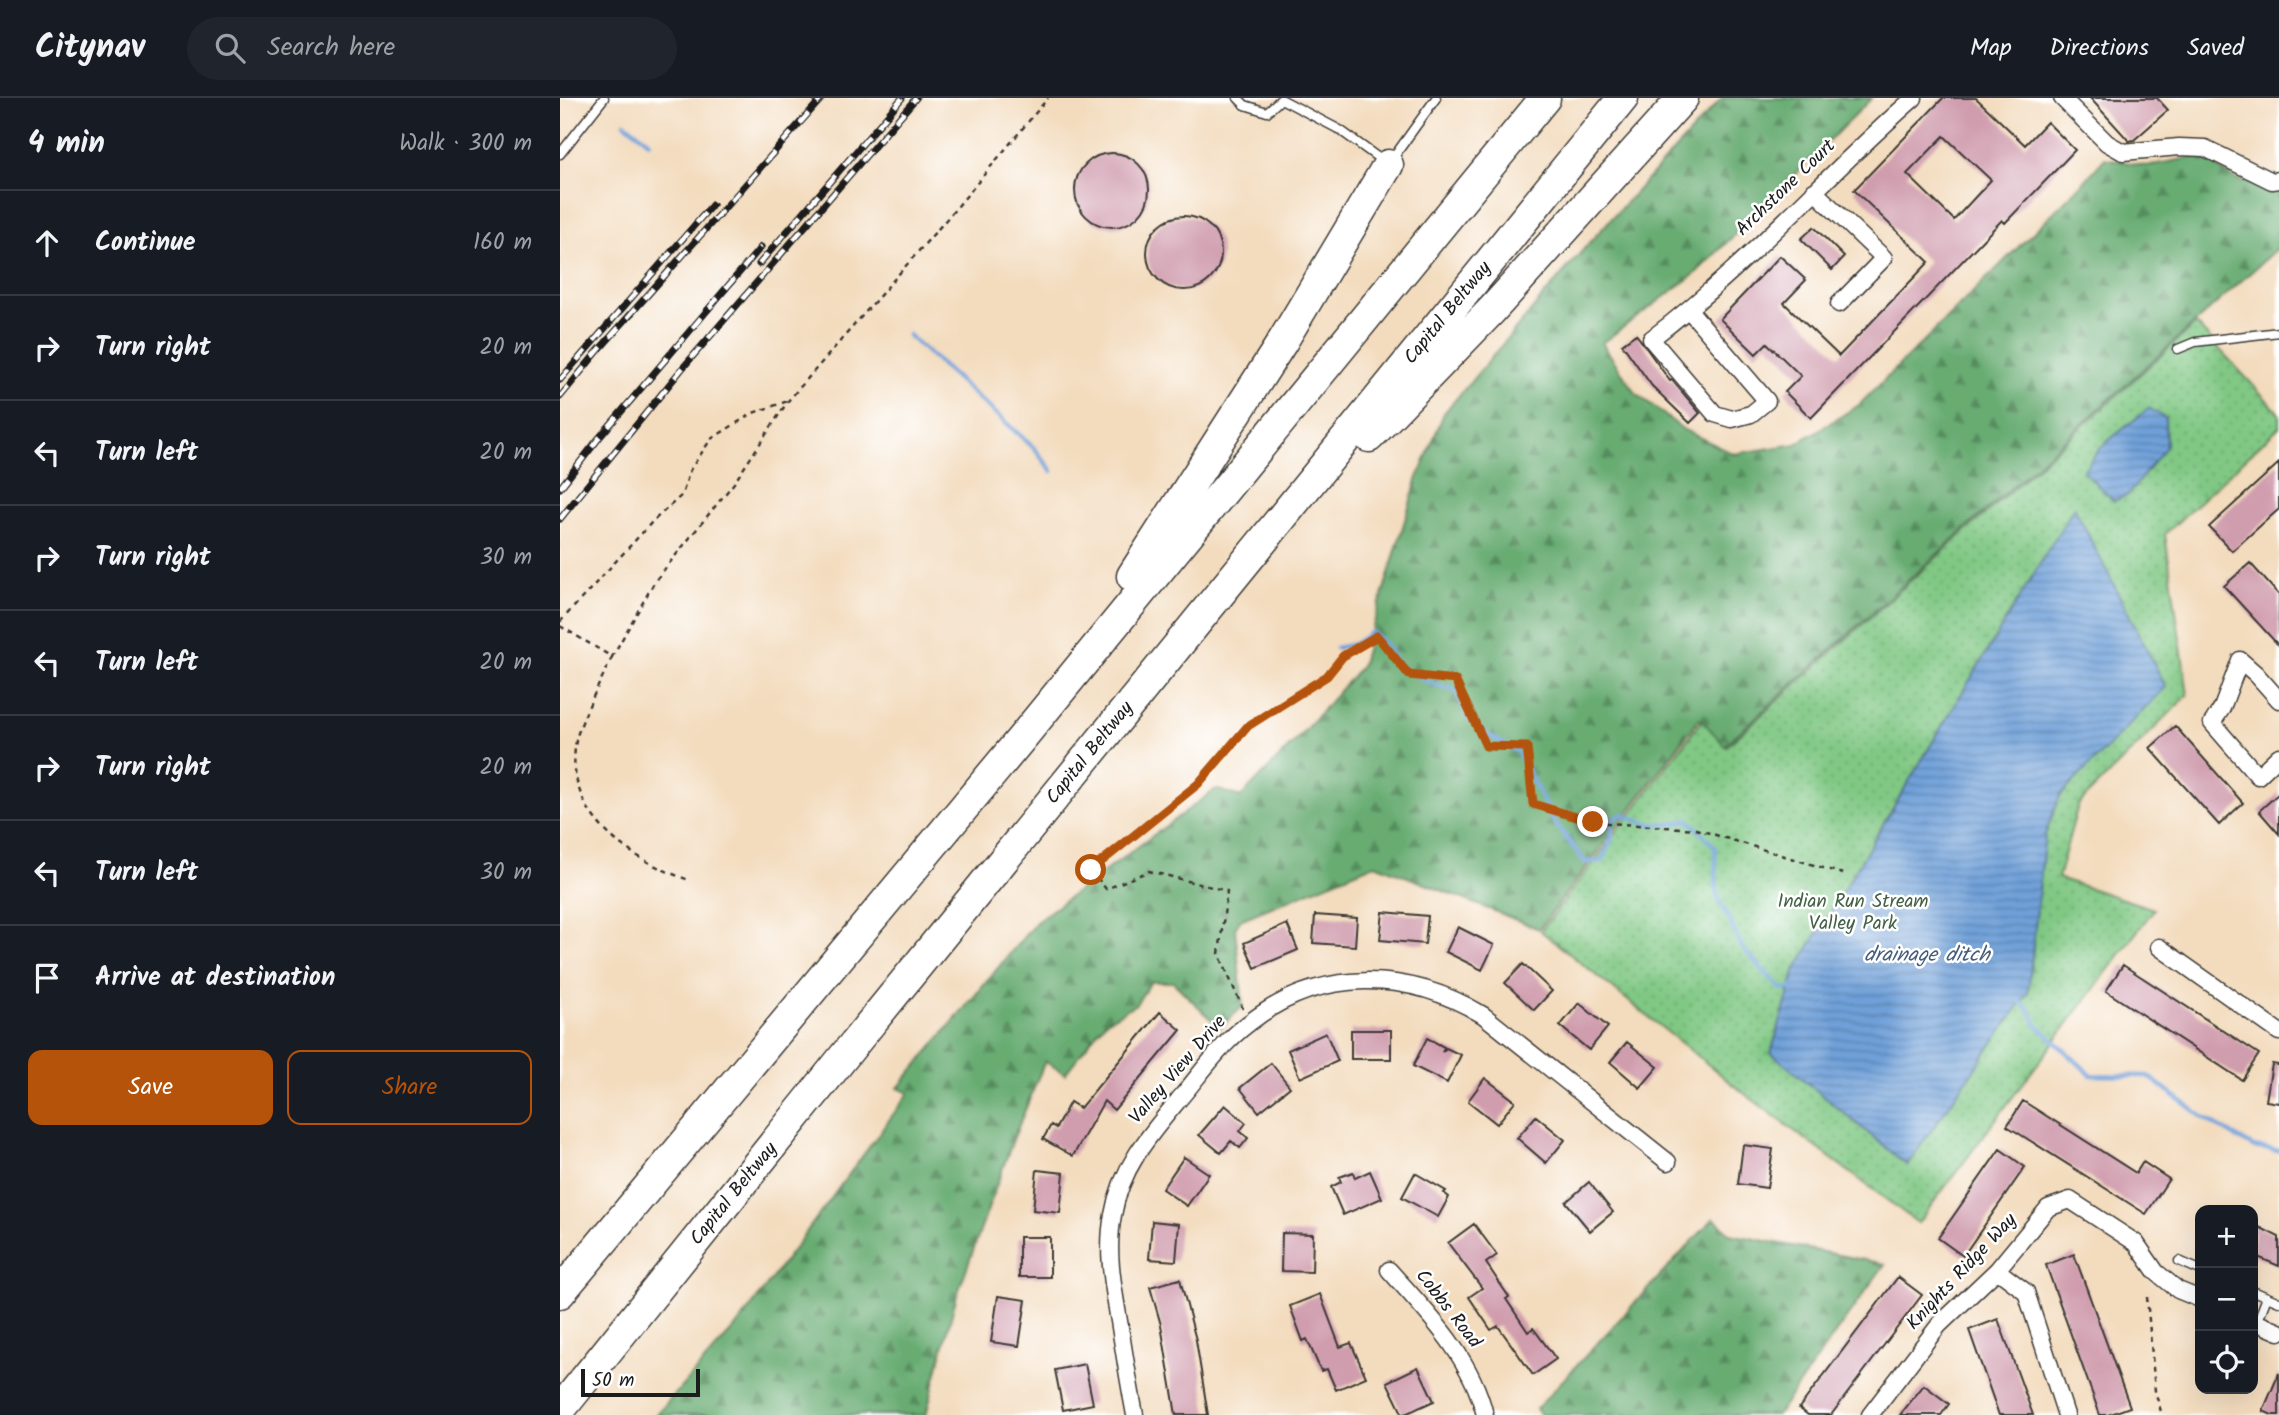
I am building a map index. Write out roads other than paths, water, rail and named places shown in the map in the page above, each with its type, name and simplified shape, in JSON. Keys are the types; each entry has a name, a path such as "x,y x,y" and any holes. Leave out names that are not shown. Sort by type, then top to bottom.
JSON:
{"highway":[{"path":"560,1293 1021,739 1545,98"},
{"name":"Capital Beltway","path":"560,1409 1623,98"},
{"path":"1219,594 1492,310 1682,98"},
{"path":"1021,739 1200,472 1281,344 1388,165"}],"street":[{"name":"Archstone Court","path":"1689,310 1767,401 1751,414 1732,419 1715,414 1651,339 1689,310 1914,98"},
{"path":"2062,98 2107,144 2123,152 2179,147 2205,148 2272,181 2279,180"},
{"path":"1814,191 1885,258 1839,304"},
{"path":"2279,700 2240,660 2222,709 2212,723 2258,776 2279,756"},
{"path":"2159,947 2279,1032"},
{"name":"Valley View Drive","path":"1135,1415 1110,1260 1112,1216 1117,1197 1131,1160 1142,1144 1219,1052 1249,1022 1290,998 1339,983 1387,981 1435,991 1461,1002 1483,1015 1668,1162"},
{"name":"Knights Ridge Way","path":"1870,1415 1939,1325 1997,1270 2048,1208 2070,1200 2136,1243 2157,1272 2178,1290 2195,1296"},
{"name":"Cobbs Road","path":"1390,1270 1456,1348 1477,1387 1485,1415"},
{"path":"1997,1270 2026,1292 2066,1415"},
{"path":"2258,1323 2279,1332"}],"lane":[{"path":"560,154 604,98"},
{"path":"1238,98 1245,105 1267,112 1282,99 1340,130 1388,165 1436,98"},
{"path":"2179,349 2195,342 2279,332"},
{"path":"2179,1261 2195,1268"},
{"path":"2258,1293 2279,1302"},
{"path":"2258,1316 2267,1297"}],"water":[{"path":"2149,408 2165,418 2166,447 2128,495 2114,501 2083,471 2102,446"},
{"name":"drainage ditch","path":"2074,507 2166,687 2060,796 2045,835 2028,993 1907,1165 1771,1053 1796,969"}],"waterway":[{"path":"625,123 649,142"},
{"path":"908,335 1034,448 1052,471"},
{"path":"1336,648 1354,644 1372,632 1385,644 1400,667 1430,683 1456,690 1469,720 1518,752 1554,822 1585,862 1602,861 1612,838 1611,820 1623,814 1655,824 1689,820 1715,847 1717,895 1743,949 1781,989 1793,988"},
{"path":"2017,999 2028,1008 2038,1026 2091,1075 2148,1076 2204,1118 2253,1147 2279,1151"}],"railway":[{"path":"560,397 822,98"},
{"path":"759,264 902,98"},
{"path":"560,519 681,370 916,98"},
{"path":"560,380 712,205"},
{"path":"560,488 761,247"}],"park label":[{"name":"Indian Run Stream Valley Park","path":"1853,913"}]}
